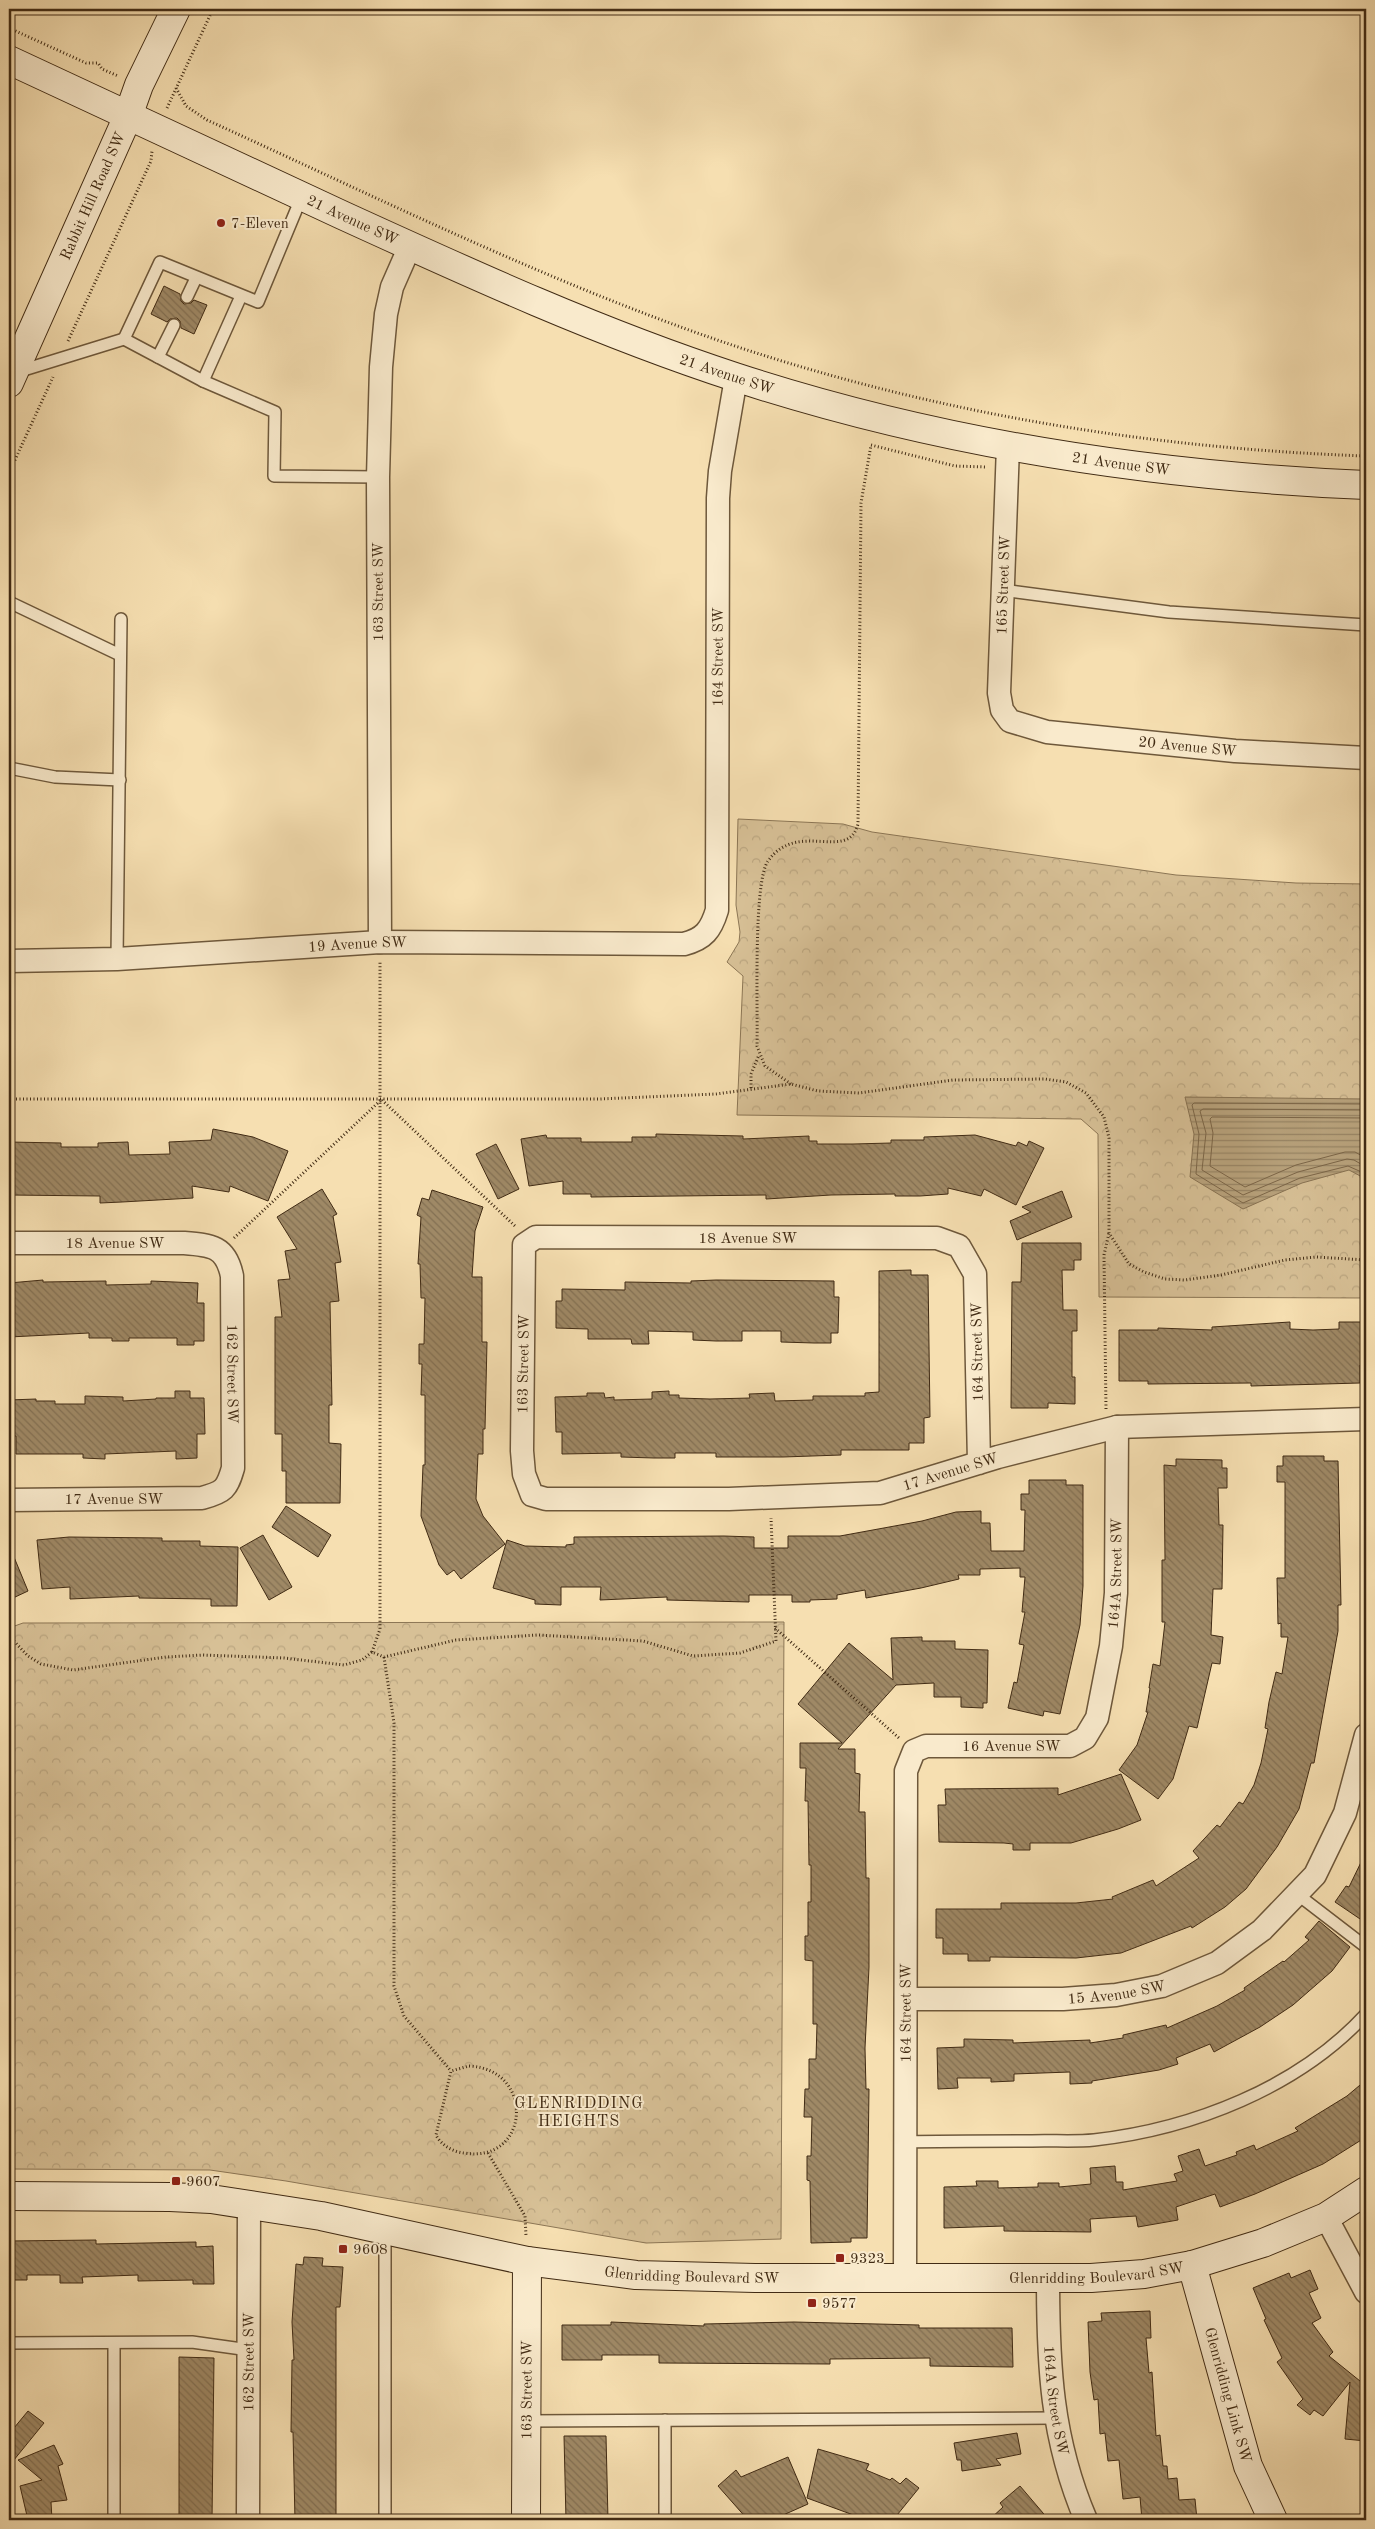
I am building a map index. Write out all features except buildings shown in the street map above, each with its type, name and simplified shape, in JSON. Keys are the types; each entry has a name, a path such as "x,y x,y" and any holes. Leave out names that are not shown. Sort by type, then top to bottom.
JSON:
{"street":[{"name":"Rabbit Hill Road SW","path":"11,378 128,116 139,85 176,9"},
{"name":"21 Avenue SW","path":"9,60 410,246 556,311 736,378 930,432 1001,445 1145,468 1294,481 1366,485"},
{"name":"163 Street SW","path":"380,942 378,477 382,367 386,314 392,287 410,246"},
{"name":"164 Street SW","path":"705,935 713,924 717,910 718,489 736,378"},
{"name":"165 Street SW","path":"1001,445 1002,590 999,693 1002,710 1010,720"},
{"name":"20 Avenue SW","path":"1010,720 1047,732 1235,751 1366,758"},
{"name":"19 Avenue SW","path":"9,961 117,959 380,942 684,944 705,935"},
{"name":"18 Avenue SW","path":"533,1239 937,1238 958,1246"},
{"name":"163 Street SW","path":"532,1495 524,1474 522,1450 524,1245 533,1239"},
{"name":"18 Avenue SW","path":"9,1243 184,1243 206,1245 220,1251"},
{"name":"164 Street SW","path":"958,1246 975,1274 979,1463"},
{"name":"162 Street SW","path":"219,1493 228,1485 233,1468 232,1276 229,1262 220,1251"},
{"name":"17 Avenue SW","path":"532,1495 546,1499 770,1498 880,1493 979,1463 1112,1429 1366,1419"},
{"name":"164A Street SW","path":"1097,1718 1111,1646 1116,1593 1112,1429"},
{"name":"17 Avenue SW","path":"9,1500 202,1498 219,1493"},
{"name":"16 Avenue SW","path":"914,1751 926,1746 939,1745 1070,1746 1085,1738 1097,1718"},
{"path":"1297,1894 1315,1875 1345,1813 1366,1735"},
{"name":"164 Street SW","path":"905,2277 905,1783 906,1771 914,1751"},
{"name":"15 Avenue SW","path":"906,1999 1063,1999 1116,1995 1162,1986 1216,1963 1262,1930 1297,1894"},
{"name":"Glenridding Boulevard SW","path":"9,2196 170,2196 249,2204 385,2230 527,2248 601,2271 673,2278 1091,2278 1192,2266 1263,2243 1326,2217 1366,2191"},
{"name":"162 Street SW","path":"248,2520 249,2204"},
{"path":"1326,2217 1366,2292"},
{"name":"163 Street SW","path":"526,2520 527,2248"},
{"name":"Glenridding Link SW","path":"1192,2266 1248,2466 1273,2520"},
{"name":"164A Street SW","path":"1048,2277 1048,2341 1055,2418 1069,2471 1086,2520"}],"lane":[{"path":"124,339 160,262 258,302 302,196"},
{"path":"187,297 196,278"},
{"path":"203,380 241,296"},
{"path":"158,357 174,325"},
{"path":"11,378 58,360 124,339 203,380 275,412 274,476 378,477"},
{"path":"1002,590 1169,612 1366,625"},
{"path":"9,602 120,656"},
{"path":"117,959 121,618"},
{"path":"9,768 55,777 120,780"},
{"path":"1297,1894 1366,1947"},
{"path":"904,2142 1092,2140 1147,2132 1214,2112 1281,2082 1348,2034 1366,2014"},
{"path":"385,2230 386,2520"},
{"path":"9,2343 192,2342 249,2350"},
{"path":"114,2343 114,2520"},
{"path":"526,2421 1055,2418"},
{"path":"665,2420 665,2520"}],"path":[{"path":"9,473 58,360 151,162 152,143 158,128 213,9"},
{"path":"9,28 86,63 98,63 102,69 171,99"},
{"path":"176,88 186,106 207,120 581,289 679,327 785,362 901,394 1000,416 1120,436 1226,448 1366,456"},
{"path":"1001,445 989,468 955,466 871,445 864,475 861,503 858,824 855,834 849,840 839,842 799,840 778,850 767,862 759,888 757,1046 765,1066 791,1084 818,1091 859,1093 953,1080 1046,1079 1066,1082 1086,1092 1104,1117 1108,1127 1109,1233 1104,1255 1112,1429"},
{"path":"9,1636 28,1656 41,1664 73,1670 166,1657 203,1656 284,1658 344,1665 362,1660 372,1652 380,1629 380,942"},
{"path":"751,1088 751,1074 759,1054"},
{"path":"9,1099 599,1099 716,1094 791,1084"},
{"path":"381,1099 533,1239"},
{"path":"220,1251 381,1099"},
{"path":"1109,1233 1130,1264 1144,1272 1165,1279 1201,1279 1284,1260 1316,1257 1366,1260"},
{"path":"372,1652 384,1658 456,1640 538,1635 643,1641 693,1656 740,1653 776,1641 770,1498"},
{"path":"775,1628 914,1751"},
{"path":"384,1658 394,1724 394,1986 404,2016 451,2071"},
{"path":"469,2066 482,2067 503,2078 512,2091 517,2117 514,2128 500,2148 476,2155 461,2153 451,2150 437,2138 451,2071 469,2066"},
{"path":"488,2153 525,2216 527,2248"},
{"path":"1354,2520 1366,2510"}],"green space":[{"path":"738,819 843,824 872,832 1176,875 1296,883 1366,884 1366,1298 1099,1297 1098,1134 1081,1119 737,1115 743,976 727,962 739,942 740,932 736,905"},
{"path":"784,1622 781,2239 646,2243 286,2181 210,2170 9,2169 9,1628 23,1623"}],"water":[{"path":"1185,1097 1366,1099 1366,1179 1349,1170 1302,1183 1243,1209 1190,1177 1194,1134"}],"place":[{"name":"7-Eleven","path":"221,223"},
{"name":"9607","path":"176,2181"},
{"name":"9608","path":"343,2249"},
{"name":"9323","path":"840,2258"},
{"name":"9577","path":"812,2303"}],"district":[{"name":"GLENRIDDING HEIGHTS","path":"579,2111"}]}
